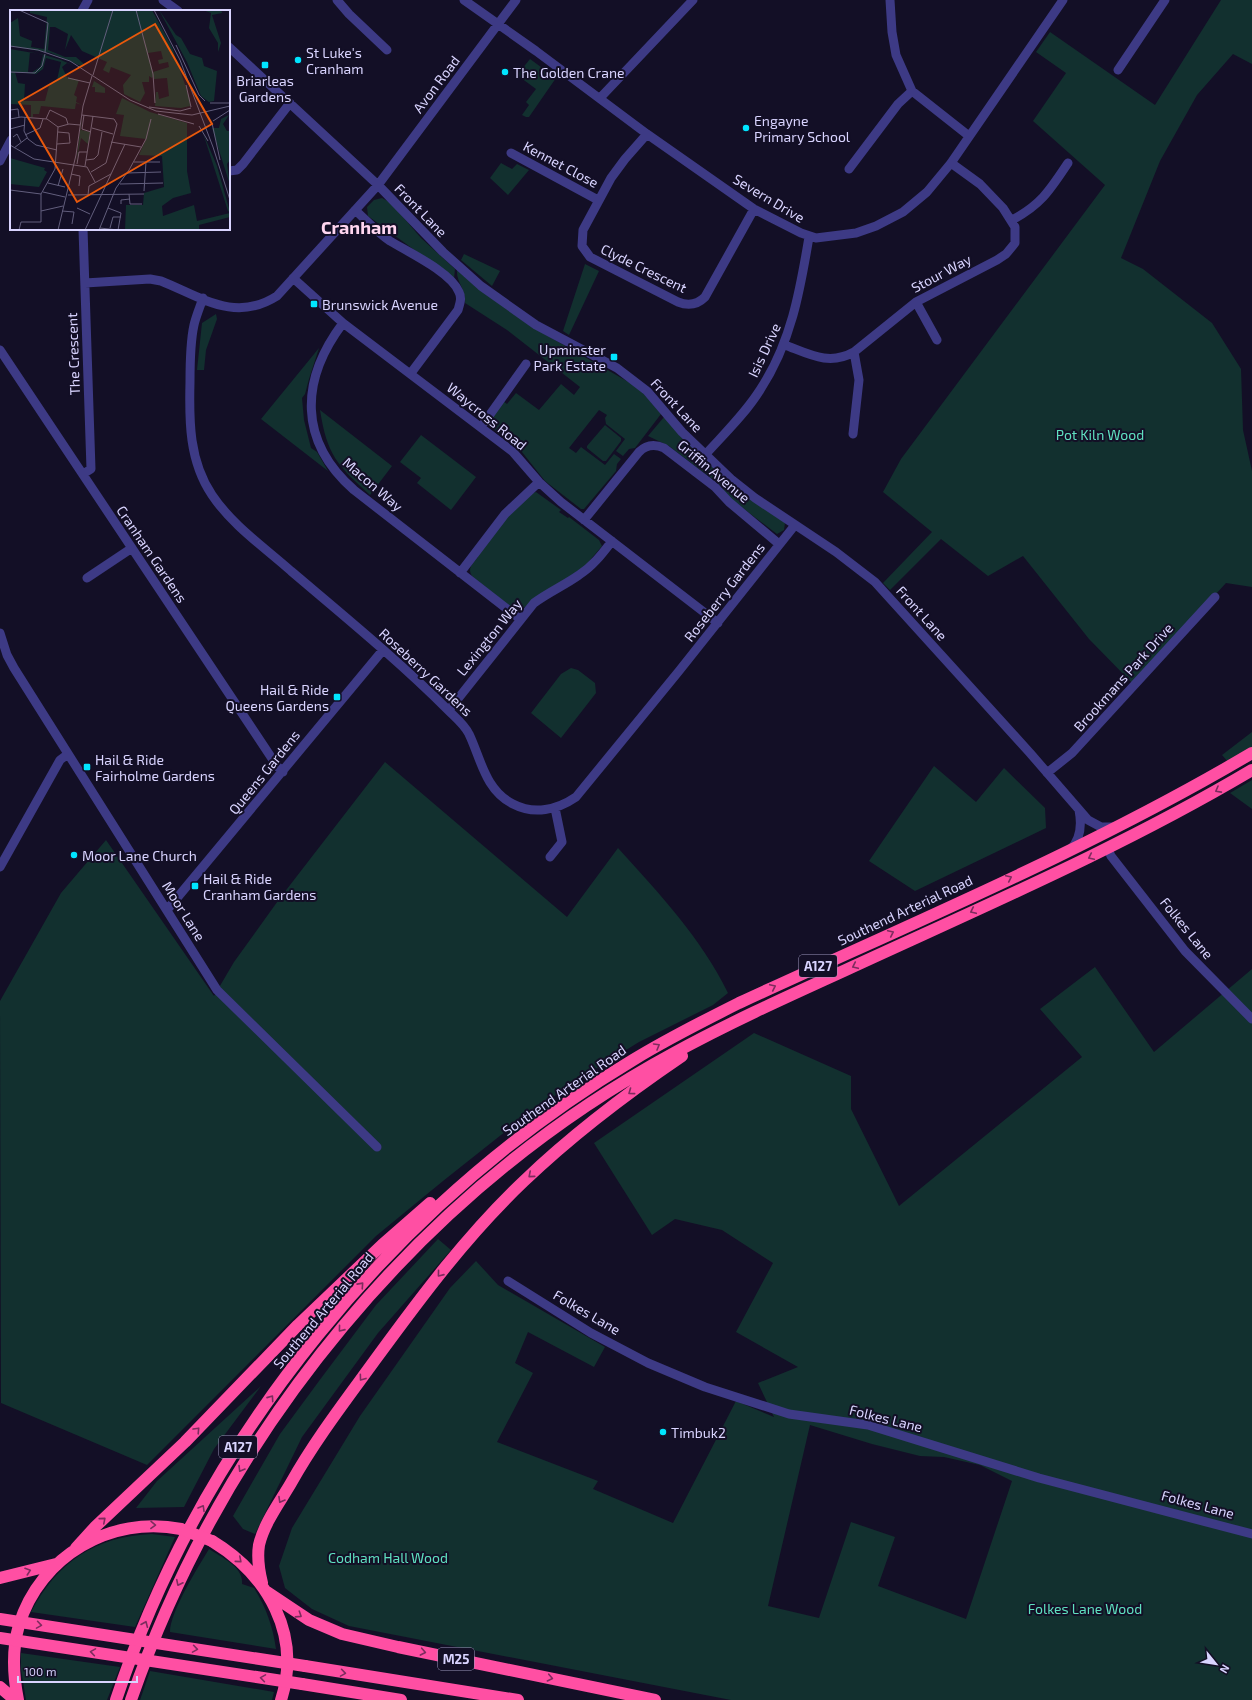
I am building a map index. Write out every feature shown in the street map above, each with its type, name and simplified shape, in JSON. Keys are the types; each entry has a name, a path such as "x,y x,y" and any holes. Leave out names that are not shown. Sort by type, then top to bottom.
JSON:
{"highway":[{"name":"Southend Arterial Road","path":"116,1700 147,1621 178,1553 198,1514 262,1409 333,1316 410,1234 473,1175 536,1126 632,1060 739,1003 1127,823 1252,753"},
{"name":"Southend Arterial Road","path":"131,1700 148,1654 175,1591 200,1540 256,1444 296,1386 344,1325 424,1239 452,1212 512,1161 544,1137 639,1073 672,1054 745,1016 1108,848 1180,812 1252,770"},
{"path":"281,1700 286,1679 287,1651 281,1625 264,1588 258,1556 261,1540 266,1526 295,1475 337,1412 410,1311 464,1243 524,1181 588,1125 655,1074 745,1016"},
{"path":"18,1700 14,1669 14,1652 19,1625 31,1598 56,1564 76,1548 96,1526 185,1442 298,1324 382,1245 499,1144 565,1099 632,1060"},
{"path":"76,1548 127,1527 155,1525 180,1529 212,1541 239,1559 264,1588"},
{"path":"0,1578 56,1564"},
{"name":"M25","path":"264,1588 309,1620 342,1634 655,1700"},
{"name":"M25","path":"0,1620 518,1700"},
{"path":"0,1638 401,1700"},
{"path":"0,1687 15,1700"}],"street":[{"path":"83,10 88,0"},
{"path":"162,0 177,10"},
{"path":"337,0 387,50"},
{"name":"Severn Drive","path":"464,0 754,209 809,237 822,238 856,232 889,220 914,204 940,177 951,163 1063,0"},
{"name":"Avon Road","path":"378,185 516,0"},
{"path":"600,98 693,0"},
{"path":"890,0 892,32 896,55 912,91 969,136"},
{"path":"1118,70 1165,0"},
{"name":"Front Lane","path":"230,48 378,185 443,252 481,286 536,325 616,368 647,391 705,455 755,498 836,552 874,582 1092,823 1101,827 1112,827 1127,823"},
{"path":"849,169 898,104 912,91"},
{"path":"230,171 237,170 243,164 290,103"},
{"name":"Clyde Crescent","path":"648,134 625,159 598,200 583,230 581,238 585,252 590,257 684,305 696,304 705,297 754,209"},
{"path":"0,161 10,143"},
{"name":"Kennet Close","path":"511,153 598,200"},
{"name":"Stour Way","path":"785,345 827,359 844,358 854,352 916,302 1006,254 1015,243 1016,235 1012,220 991,195 951,163"},
{"path":"1012,220 1035,207 1044,198 1068,163"},
{"path":"85,283 161,280 230,308 249,308 277,296 378,185"},
{"path":"355,210 389,240 416,254 450,280 456,285 460,292 461,302 458,310 411,373"},
{"name":"The Crescent","path":"83,230 91,469 83,474"},
{"name":"Isis Drive","path":"705,455 751,404 770,375 785,345 800,290 809,237"},
{"name":"Waycross Road","path":"293,278 343,323 411,373 513,452 550,493 718,623"},
{"name":"Roseberry Gardens","path":"203,298 194,324 192,340 189,426 196,461 212,495 237,524 383,650 449,710 468,732 487,780 501,796 512,804 526,809 540,810 555,808 576,797 718,623 795,525"},
{"path":"916,302 938,340"},
{"name":"Macon Way","path":"343,323 325,352 313,384 310,402 311,417 318,442 326,459 344,481 520,619"},
{"name":"Cranham Gardens","path":"0,350 277,766 283,772"},
{"path":"853,434 859,380 854,352"},
{"path":"481,427 526,364"},
{"name":"Griffin Avenue","path":"584,520 638,452 648,446 656,445 664,448 715,486 729,502 779,544"},
{"path":"460,573 505,514 539,482"},
{"name":"Lexington Way","path":"449,710 534,603 580,575 590,567 612,542"},
{"path":"86,578 132,548"},
{"name":"Brookmans Park Drive","path":"1047,773 1072,753 1215,597"},
{"name":"Moor Lane","path":"0,638 14,668 101,809 217,990 378,1148"},
{"name":"Queens Gardens","path":"167,910 383,650"},
{"path":"0,866 60,760 68,754"},
{"path":"550,857 562,842 555,808"},
{"path":"1067,852 1077,840 1080,833 1081,818 1079,810"},
{"name":"Folkes Lane","path":"1108,848 1111,856 1185,951 1252,1019"},
{"name":"Folkes Lane","path":"508,1281 598,1336 648,1363 705,1387 789,1414 868,1426 1039,1478 1252,1534"}],"green space":[{"name":"Pot Kiln Wood","path":"1221,0 1252,0 1252,64 1233,54 1197,95 1160,161 1121,258 1143,269 1212,323 1241,369 1243,430 1252,471 1252,587 1226,583 1133,684 1089,639 1023,556 988,576 941,539 890,590 883,583 932,532 883,492 901,459 1105,185 1033,121 1066,73 1036,52 1050,32 1155,105"},
{"path":"530,59 556,78 529,117 526,117 522,115 529,105 526,102 536,89 517,75"},
{"path":"501,163 512,169 517,164 529,170 508,195 490,178"},
{"path":"382,198 391,203 421,238 455,269 454,279 368,216 367,207 374,200"},
{"path":"464,254 500,271 492,286 461,260"},
{"path":"585,264 599,271 569,335 563,331"},
{"path":"457,270 479,289 532,327 632,384 644,394 661,414 635,448 629,449 623,456 616,451 625,439 606,424 605,418 607,415 599,410 569,448 576,453 581,447 605,465 614,454 621,459 617,464 616,471 584,509 581,509 545,481 522,452 490,426 488,422 503,401 507,404 516,393 539,410 561,384 574,395 580,387 507,330 465,303"},
{"path":"216,314 217,319 206,350 204,370 197,370 202,323"},
{"path":"319,348 305,394 302,398 304,420 311,448 317,452 328,471 261,419"},
{"path":"320,410 392,466 370,495 349,475 335,458 326,438"},
{"path":"664,417 785,523 784,530 777,534 731,499 719,484 669,446 648,436"},
{"path":"605,425 621,438 621,441 606,461 603,461 587,448 587,446"},
{"path":"421,435 476,477 451,510 417,483 421,478 400,462"},
{"path":"536,492 561,510 559,512 568,518 569,517 599,540 602,546 585,566 522,609 513,609 473,577 470,569 478,557 477,556 508,516"},
{"path":"571,668 578,670 595,683 596,693 561,738 531,713 561,674"},
{"path":"1252,732 1252,748 1229,763 1222,755"},
{"path":"385,762 567,917 618,848 664,899 692,935 705,953 728,993 713,1005 639,1042 568,1086 501,1135 443,1181 376,1236 147,1465 1,1403 0,1001 61,893 106,840 214,996 234,962 280,898"},
{"path":"934,766 976,802 1004,768 1045,808 1046,828 915,891 869,861"},
{"path":"1252,780 1252,809 1230,793"},
{"path":"1095,967 1154,1052 1252,969 1252,1700 731,1700 349,1626 312,1609 285,1588 279,1566 292,1528 360,1416 450,1288 476,1261 498,1285 605,1347 594,1367 528,1332 515,1363 533,1373 497,1442 598,1481 593,1489 673,1523 736,1401 774,1417 758,1383 798,1367 736,1332 773,1263 722,1230 675,1219 652,1235 594,1143 754,1033 851,1076 851,1109 899,1206 1082,1057 1040,1009","holes":["810,1425 872,1444 920,1456 944,1457 980,1465 1012,1481 966,1619 878,1586 895,1537 851,1522 819,1618 768,1606"]},
{"path":"438,1239 451,1250 378,1333 302,1437 255,1534 243,1529 233,1516 280,1434 376,1305"},
{"path":"261,1386 214,1449 184,1507 136,1508 157,1481"},
{"path":"152,1534 175,1537 135,1627 31,1612 41,1594 53,1579 80,1555 96,1546 113,1540"},
{"path":"209,1549 231,1563 236,1568 242,1578 242,1584 254,1588 268,1617 276,1649 170,1632 171,1623 179,1602"},
{"path":"21,1653 120,1667 107,1700 26,1700 21,1669"},
{"path":"150,1671 274,1692 272,1700 140,1700"}],"place":[{"name":"St Luke's Cranham","path":"298,60"},
{"name":"Briarleas Gardens","path":"265,65"},
{"name":"The Golden Crane","path":"505,72"},
{"name":"Engayne Primary School","path":"746,128"},
{"name":"Brunswick Avenue","path":"314,304"},
{"name":"Upminster Park Estate","path":"614,357"},
{"name":"Hail & Ride Queens Gardens","path":"337,697"},
{"name":"Hail & Ride Fairholme Gardens","path":"87,767"},
{"name":"Moor Lane Church","path":"74,855"},
{"name":"Hail & Ride Cranham Gardens","path":"195,886"},
{"name":"Timbuk2","path":"663,1432"}],"district":[{"name":"Cranham","path":"359,227"}],"park label":[{"name":"Codham Hall Wood","path":"388,1557"},
{"name":"Folkes Lane Wood","path":"1085,1608"}]}
